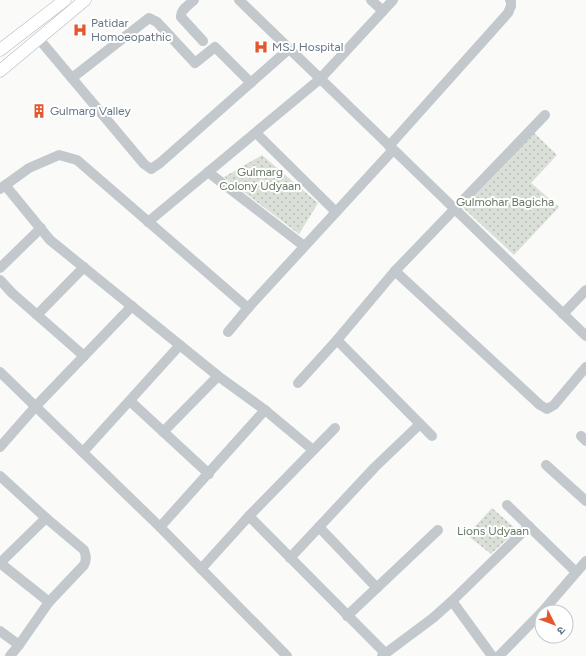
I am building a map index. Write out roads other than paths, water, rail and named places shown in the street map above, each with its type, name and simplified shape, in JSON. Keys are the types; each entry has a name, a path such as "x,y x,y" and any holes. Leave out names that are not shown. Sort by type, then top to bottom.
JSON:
{"main road":[{"path":"0,51 65,0"},
{"path":"0,71 86,0"}],"street":[{"path":"194,0 180,14 203,41"},
{"path":"239,0 586,336"},
{"path":"371,0 383,11"},
{"path":"148,222 320,79 393,0"},
{"path":"228,332 336,212 508,13 511,6 510,0"},
{"path":"72,78 150,18 157,22 195,63 216,47 251,83"},
{"path":"39,39 144,164 152,169 289,49"},
{"path":"0,51 10,63"},
{"path":"298,383 337,340 395,271 545,115"},
{"path":"256,133 336,212"},
{"path":"248,308 77,160 59,155 29,168 2,187 41,228 50,240 218,376 266,410 313,450"},
{"path":"208,172 304,246"},
{"path":"0,268 41,228"},
{"path":"37,315 84,267"},
{"path":"395,271 540,405 547,409 554,406 586,367"},
{"path":"0,280 12,293 84,356"},
{"path":"564,314 586,290"},
{"path":"0,447 36,406 132,306"},
{"path":"337,340 432,436"},
{"path":"83,452 180,345"},
{"path":"0,372 160,527 288,656"},
{"path":"163,432 218,376"},
{"path":"130,401 209,474"},
{"path":"160,527 266,410"},
{"path":"290,558 376,467 420,424"},
{"path":"201,568 249,516 335,428"},
{"path":"546,465 586,501"},
{"path":"0,476 84,550 86,557 86,562 84,565 48,602 10,656"},
{"path":"507,505 576,572"},
{"path":"249,516 384,655 433,618 529,526"},
{"path":"46,518 0,563 48,602"},
{"path":"319,527 377,588"},
{"path":"347,616 438,530"},
{"path":"549,604 586,561"},
{"path":"452,601 492,656"},
{"path":"499,656 534,620"},
{"path":"0,631 19,645"}],"place":[{"name":"Patidar Homoeopathic","path":"80,30"},
{"name":"MSJ Hospital","path":"261,47"},
{"name":"Gulmarg Valley","path":"39,111"}],"park label":[{"name":"Gulmarg Colony Udyaan","path":"260,179"},
{"name":"Gulmohar Bagicha","path":"505,202"},
{"name":"Lions Udyaan","path":"493,531"}]}
